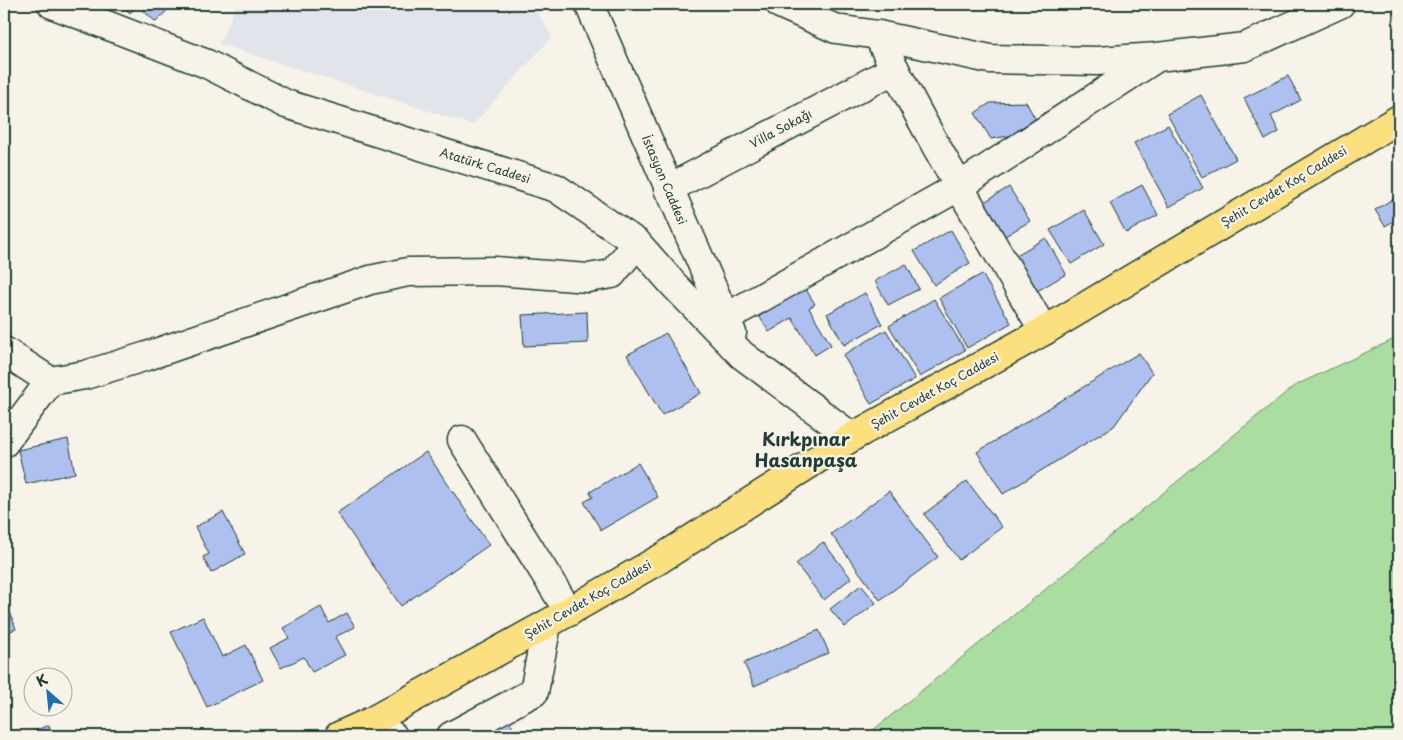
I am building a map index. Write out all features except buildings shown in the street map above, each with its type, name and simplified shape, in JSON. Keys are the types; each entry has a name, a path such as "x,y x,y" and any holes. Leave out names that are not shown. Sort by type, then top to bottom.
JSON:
{"main road":[{"name":"Şehit Cevdet Koç Caddesi","path":"339,736 370,722 660,559 852,437 1044,331 1399,119"}],"street":[{"name":"Atatürk Caddesi","path":"52,4 207,64 286,104 556,188 637,243 674,285 742,355 852,437"},
{"name":"İstasyon Caddesi","path":"588,4 742,355"},
{"path":"780,4 836,29 878,35 990,59 1097,61 1157,57 1245,47 1340,4"},
{"path":"878,35 960,186 1044,331"},
{"path":"725,318 960,186 1157,57"},
{"name":"Villa Sokağı","path":"668,189 895,69"},
{"path":"4,442 50,381 84,375 147,356 370,280 408,272 495,272 588,278 612,274 637,243"},
{"path":"4,351 50,381"},
{"path":"451,736 534,692 558,618 462,440"},
{"path":"370,722 393,736"}],"shaded area":[{"path":"237,4 532,4 552,37 473,125 219,44"}],"green space":[{"path":"1399,337 1399,736 866,736 1294,386"}],"district":[{"name":"Kırkpınar Hasanpaşa","path":"806,450"}]}
